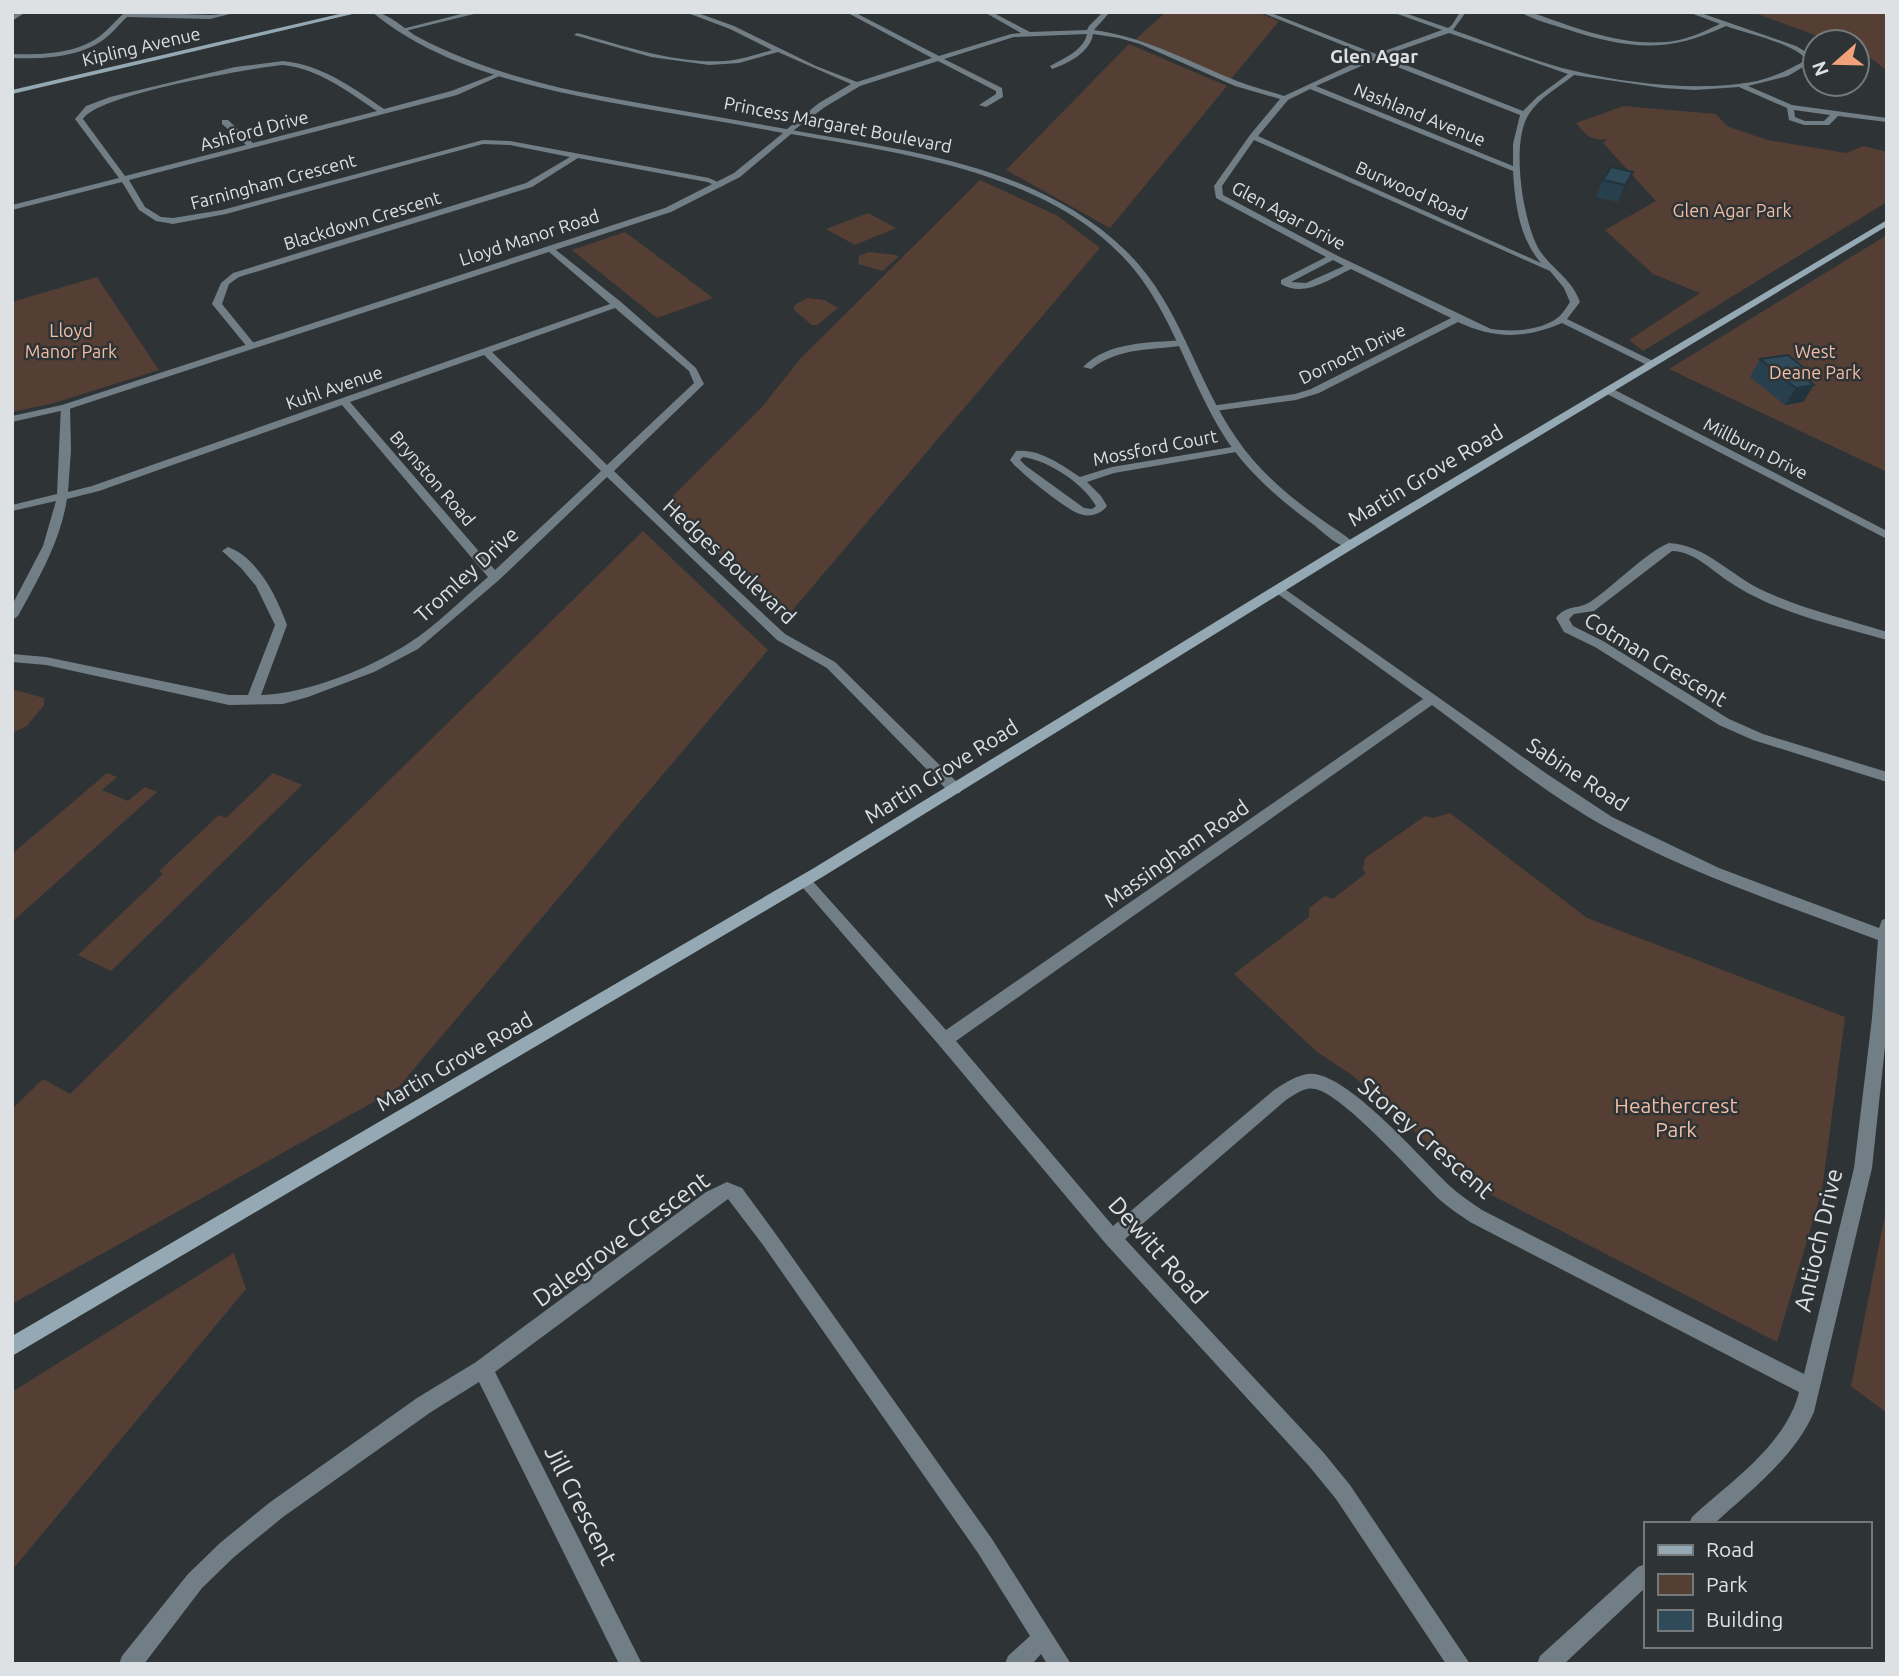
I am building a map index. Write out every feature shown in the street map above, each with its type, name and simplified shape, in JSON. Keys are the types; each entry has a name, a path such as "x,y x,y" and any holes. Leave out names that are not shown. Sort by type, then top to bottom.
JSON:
{"main road":[{"name":"Kipling Avenue","path":"12,92 358,12"},
{"name":"Martin Grove Road","path":"12,1347 804,881 1350,545 1887,222"}],"street":[{"path":"12,19 23,12"},
{"name":"Princess Margaret Boulevard","path":"375,12 439,51 500,74 589,96 906,152 959,165 1020,186 1063,208 1100,232 1134,262 1159,296 1238,449 1277,491 1350,545"},
{"path":"401,30 479,12"},
{"path":"688,12 722,22 822,72 857,83"},
{"path":"849,12 999,90 998,98 983,105"},
{"path":"987,12 1027,33 1091,32 1142,43 1238,84 1285,98"},
{"path":"1052,67 1070,59 1089,41 1091,27 1107,12"},
{"path":"1263,12 1524,114"},
{"path":"1395,12 1573,73 1613,80 1679,86 1739,85 1774,79 1810,61 1806,54 1794,47 1690,12"},
{"path":"1447,31 1455,26 1463,12"},
{"path":"1522,12 1607,39 1642,44 1677,42 1725,24"},
{"path":"12,56 47,54 86,45 102,37 127,13 211,17 231,13"},
{"name":"Glen Agar Drive","path":"1447,31 1377,56 1285,98 1218,186 1219,196 1457,319 1500,335 1521,335 1562,320"},
{"name":"Lloyd Manor Road","path":"12,419 65,407 668,210 720,185 751,166 822,105 857,83 1027,33"},
{"path":"577,35 660,55 713,62 733,62 778,50"},
{"name":"Farningham Crescent","path":"384,112 333,79 301,65 286,62 242,69 113,99 88,108 82,112 79,119 142,208 159,219 173,220 214,214 483,142 578,155 709,180 720,185"},
{"path":"1573,73 1524,114 1516,134 1517,170 1525,223 1535,251 1572,289 1575,302 1562,320 1652,364"},
{"name":"Ashford Drive","path":"12,208 454,93 500,74"},
{"path":"1739,85 1790,107 1887,120"},
{"name":"Nashland Avenue","path":"1311,87 1517,170"},
{"path":"1790,107 1792,118 1810,124 1826,123 1836,113"},
{"path":"225,121 253,146"},
{"name":"Burwood Road","path":"1253,137 1558,274"},
{"name":"Blackdown Crescent","path":"251,346 217,304 225,283 236,275 529,185 555,172 578,155"},
{"name":"Tromley Drive","path":"12,658 46,661 229,700 283,699 304,694 388,661 424,638 495,577 699,384 693,370 551,249"},
{"path":"1333,257 1284,282 1288,287 1299,288 1351,265"},
{"name":"Kuhl Avenue","path":"12,508 95,489 618,304"},
{"name":"Dornoch Drive","path":"1215,408 1296,397 1315,391 1457,319"},
{"path":"1088,367 1099,357 1119,349 1183,343"},
{"name":"Hedges Boulevard","path":"487,352 607,472 781,636 831,665 955,789"},
{"name":"Millburn Drive","path":"1609,391 1887,536"},
{"name":"Brynston Road","path":"345,402 495,577"},
{"path":"12,615 34,577 57,523 61,498 65,407"},
{"name":"Mossford Court","path":"1080,481 1100,500 1102,506 1098,511 1081,511 1022,468 1015,457 1024,453 1031,454 1080,481 1112,470 1238,449"},
{"name":"Cotman Crescent","path":"1887,636 1773,601 1728,577 1685,547 1670,547 1590,608 1571,611 1562,618 1568,628 1599,644 1724,722 1758,737 1887,778"},
{"path":"228,551 240,559 268,594 281,625 253,700"},
{"name":"Sabine Road","path":"1279,589 1564,793 1631,834 1714,872 1886,930"},
{"name":"Massingham Road","path":"945,1040 1432,699"},
{"name":"Dewitt Road","path":"804,881 945,1040 1112,1238 1292,1431 1343,1492 1459,1664"},
{"name":"Antioch Drive","path":"1701,1522 1761,1468 1790,1436 1804,1412 1863,1168 1883,1020 1886,930"},
{"name":"Storey Crescent","path":"1112,1238 1280,1095 1300,1084 1314,1081 1330,1088 1352,1104 1447,1195 1476,1216 1810,1387"},
{"name":"Dalegrove Crescent","path":"130,1664 175,1604 227,1550 276,1510 413,1413 484,1369 727,1190 736,1194 985,1546 1060,1664"},
{"name":"Jill Crescent","path":"484,1369 631,1664"},
{"path":"1548,1664 1644,1575"},
{"path":"1016,1664 1043,1638"}],"green space":[{"path":"1166,12 1257,12 1279,21 1231,79 1136,39"},
{"path":"1752,12 1887,12 1887,71 1871,58 1871,28 1801,30"},
{"path":"1129,44 1227,86 1110,228 1006,170"},
{"name":"Glen Agar Park","path":"1624,106 1716,114 1727,126 1767,140 1846,153 1864,146 1887,152 1887,202 1643,351 1629,340 1700,293 1653,274 1605,230 1656,201 1603,143 1607,139 1593,138 1576,123"},
{"path":"980,180 1058,216 1100,248 785,619 667,502 762,407 801,358"},
{"path":"868,213 896,228 855,245 826,229"},
{"path":"625,232 713,298 657,318 572,250"},
{"name":"West Deane Park","path":"1887,235 1887,472 1669,369"},
{"path":"869,252 898,257 883,271 858,264 859,256"},
{"name":"Lloyd Manor Park","path":"97,277 159,370 54,403 12,412 12,302"},
{"path":"807,298 824,300 838,308 817,325 812,325 793,309"},
{"path":"643,531 768,650 397,1089 12,1304 12,1109 43,1079 70,1094"},
{"path":"12,691 44,698 44,705 27,726 12,733"},
{"path":"107,773 117,777 102,790 128,801 145,787 157,792 12,922 12,854"},
{"path":"273,773 302,785 111,971 78,955 163,874 159,871 219,815 226,818"},
{"name":"Heathercrest Park","path":"1450,813 1587,918 1845,1017 1822,1190 1777,1342 1476,1187 1352,1075 1317,1052 1234,974 1309,917 1309,908 1325,896 1333,899 1366,873 1363,870 1365,858 1425,816 1433,818"},
{"path":"1887,1205 1887,1413 1851,1386"},
{"path":"234,1253 246,1289 12,1570 12,1392"}],"building":[{"path":"1611,167 1633,172 1625,185 1603,180"},
{"path":"1788,355 1804,368 1795,370 1814,385 1796,388 1760,359"}],"district":[{"name":"Glen Agar","path":"1374,56"}]}
